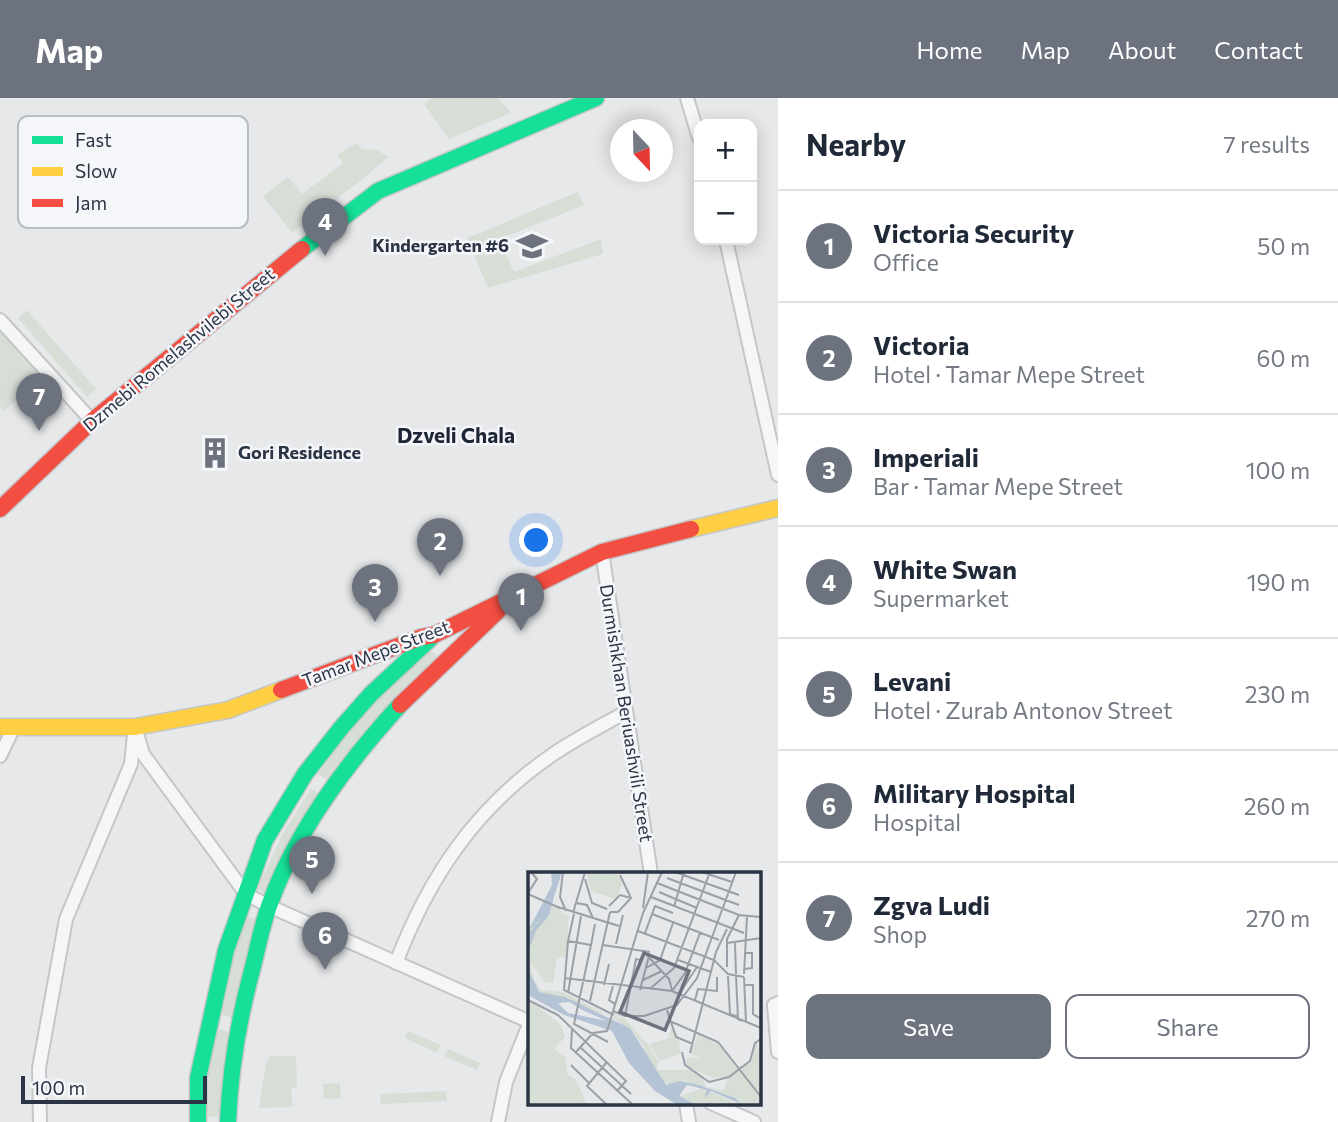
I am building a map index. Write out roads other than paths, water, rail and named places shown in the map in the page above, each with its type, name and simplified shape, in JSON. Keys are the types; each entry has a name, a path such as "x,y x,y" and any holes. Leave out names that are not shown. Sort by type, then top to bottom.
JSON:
{"street":[{"name":"Dzmebi Romelashvilebi Street","path":"0,509 92,421 263,280 382,188 596,98"},
{"path":"687,98 694,121"},
{"path":"727,245 778,475"},
{"path":"0,320 92,421"},
{"name":"Tamar Mepe Street","path":"7,727 135,727 228,710 422,637 434,635 602,552 633,542 778,508"},
{"name":"Durmishkhan Beriuashvili Street","path":"602,552 651,872"},
{"path":"228,1122 229,1078 237,1026 269,906 297,845 329,790 356,753 396,707 446,657 517,594"},
{"path":"198,1122 198,1078 226,950 265,840 305,774 371,694 434,635 442,640 447,649 446,657"},
{"path":"354,664 362,670 371,694"},
{"path":"396,963 412,921 432,882 485,811 517,781 553,754 626,712"},
{"path":"0,756 7,727"},
{"path":"135,727 143,754 246,894 528,1022"},
{"path":"40,1122 39,1068 66,919 131,764 135,727"},
{"path":"305,774 329,790"},
{"path":"778,1003 774,1005 778,1052"},
{"path":"210,1020 237,1026"},
{"path":"498,1122 506,1082 528,1025"},
{"path":"686,1104 689,1122"},
{"path":"713,1104 754,1122"}],"place":[{"name":"Kindergarten #6","path":"532,246"},
{"name":"White Swan","path":"325,256"},
{"name":"Zgva Ludi","path":"39,431"},
{"name":"Gori Residence","path":"215,453"},
{"name":"Victoria","path":"440,576"},
{"name":"Imperiali","path":"375,622"},
{"name":"Victoria Security","path":"521,631"},
{"name":"Levani","path":"312,894"},
{"name":"Military Hospital","path":"325,970"}],"district":[{"name":"Dzveli Chala","path":"456,436"}]}
